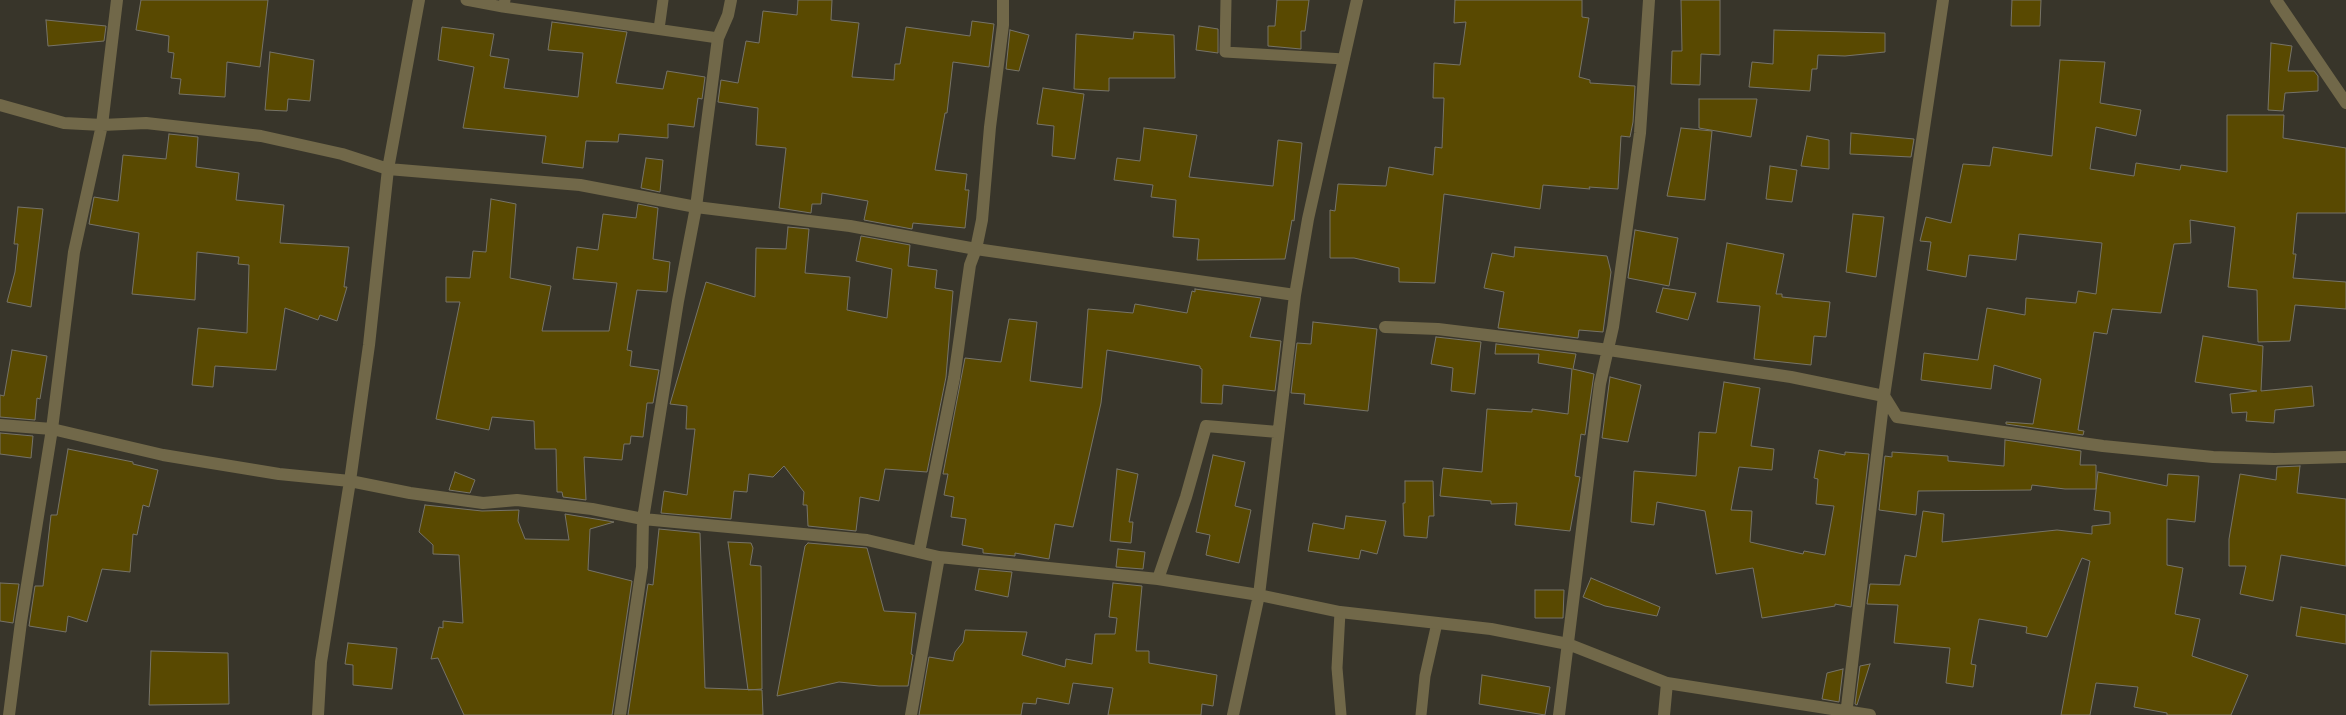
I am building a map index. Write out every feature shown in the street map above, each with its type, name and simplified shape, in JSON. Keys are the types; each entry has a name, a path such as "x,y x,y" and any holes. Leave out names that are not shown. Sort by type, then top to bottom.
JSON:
{"street":[{"path":"9,715 21,622 52,429 74,252 102,125 117,0"},
{"path":"318,715 321,662 350,481 373,315 388,169 419,0"},
{"path":"620,715 642,567 643,519 696,207 718,38 728,15 731,0"},
{"path":"919,552 954,378 970,265 976,249 982,220 990,127 1003,25 1003,0"},
{"path":"1233,715 1259,595 1295,295 1308,219 1357,0"},
{"path":"1559,715 1600,384 1609,350 1640,133 1649,0"},
{"path":"1846,713 1884,396 1943,0"},
{"path":"2276,0 2346,103"},
{"path":"0,105 64,123 102,125 146,123 261,136 342,154 388,169 580,185 696,207 850,226 976,249 1295,295"},
{"path":"1385,327 1438,330 1609,350 1791,377 1884,396 1897,416 2103,446 2213,457 2274,459 2346,457"},
{"path":"0,425 52,429 163,455 279,474 350,481 419,495 483,503 526,501 592,509 643,519 867,540 939,558 1158,579 1259,595 1340,612 1491,629 1568,644 1667,683 1846,713 1870,715"},
{"path":"1158,579 1186,497 1206,426 1278,432"},
{"path":"911,715 939,558"},
{"path":"1664,715 1667,683"}],"lane":[{"path":"466,0 504,3 718,38"},
{"path":"659,29 662,0"},
{"path":"1226,0 1225,52 1344,59"},
{"path":"1340,612 1337,660 1341,715"},
{"path":"1421,715 1426,676 1437,623"}],"building":[{"path":"141,0 268,0 260,67 227,62 225,97 179,94 181,79 171,78 174,53 168,52 169,36 136,30"},
{"path":"798,0 832,0 831,20 859,23 852,77 894,80 895,64 900,64 906,27 970,36 972,21 994,24 989,67 953,62 947,113 945,113 935,170 967,174 965,190 969,190 965,228 913,223 912,229 864,220 868,201 822,193 821,204 812,204 811,213 779,208 786,148 756,145 758,108 718,102 721,80 738,83 746,41 759,43 763,11 797,15"},
{"path":"1277,0 1309,0 1305,31 1301,31 1301,49 1268,46 1268,26 1275,26"},
{"path":"1455,0 1582,0 1582,17 1589,18 1579,77 1590,80 1590,83 1635,86 1633,122 1630,137 1621,136 1618,189 1543,185 1540,209 1444,194 1435,283 1399,282 1399,268 1354,258 1330,258 1330,210 1335,211 1338,184 1386,186 1389,167 1433,175 1435,147 1442,148 1444,98 1433,98 1434,63 1460,65 1466,22 1454,23"},
{"path":"1681,0 1720,0 1720,55 1701,54 1700,85 1671,84 1672,51 1682,51"},
{"path":"2012,0 2041,0 2040,26 2011,26"},
{"path":"46,20 106,26 104,41 48,46"},
{"path":"552,22 627,32 616,83 663,89 667,71 705,77 702,99 698,98 694,127 668,124 668,138 619,134 618,142 586,141 583,168 542,163 546,136 463,128 474,67 438,60 442,27 494,34 490,56 509,59 504,88 578,97 583,53 548,50"},
{"path":"1199,26 1218,29 1218,53 1196,50"},
{"path":"1010,30 1029,35 1019,71 1006,69"},
{"path":"1774,30 1885,33 1885,52 1845,56 1818,55 1817,69 1812,69 1810,91 1749,87 1752,62 1773,64"},
{"path":"1134,32 1174,35 1175,78 1109,78 1109,91 1074,89 1076,34 1133,39"},
{"path":"2271,43 2292,46 2288,71 2314,71 2318,76 2318,91 2285,93 2283,111 2268,110"},
{"path":"270,52 314,60 310,101 288,99 287,111 265,110"},
{"path":"2060,60 2105,62 2100,103 2141,110 2136,136 2096,127 2090,169 2134,176 2136,163 2180,170 2181,165 2227,172 2227,115 2284,115 2283,138 2346,148 2346,213 2297,213 2293,254 2296,254 2293,278 2346,282 2346,309 2295,305 2290,341 2258,342 2257,290 2228,287 2235,227 2190,220 2191,243 2174,244 2161,313 2112,309 2107,334 2094,332 2078,430 2084,431 2083,435 2006,424 2006,422 2033,424 2041,379 1994,365 1991,389 1921,380 1924,353 1978,360 1987,308 2025,315 2026,298 2076,303 2078,291 2096,294 2102,243 2019,234 2016,260 1969,255 1966,277 1927,270 1931,242 1920,241 1926,217 1951,223 1963,164 1990,166 1993,147 2052,156"},
{"path":"1043,88 1084,94 1075,159 1052,156 1054,126 1037,124"},
{"path":"1699,99 1757,99 1751,137 1699,128"},
{"path":"1144,128 1197,135 1189,177 1273,186 1278,140 1302,143 1294,221 1292,220 1285,259 1197,260 1199,239 1173,237 1176,200 1151,197 1153,185 1114,180 1117,158 1140,161"},
{"path":"1681,128 1712,131 1705,200 1667,196"},
{"path":"1851,133 1914,139 1911,157 1850,154"},
{"path":"169,134 198,137 196,167 239,173 236,200 284,205 280,243 349,247 344,287 347,287 337,321 320,315 318,320 285,308 276,370 215,366 213,387 192,385 198,328 247,333 249,265 238,264 239,257 197,252 195,300 132,294 139,233 89,224 94,197 118,201 123,155 166,159"},
{"path":"1807,136 1829,140 1829,169 1801,166"},
{"path":"646,158 663,160 660,192 641,188"},
{"path":"1770,166 1797,170 1792,202 1766,199"},
{"path":"491,199 516,204 510,278 551,286 542,331 609,331 617,283 573,279 577,247 598,250 603,214 636,218 638,204 658,208 653,259 670,262 667,292 637,290 627,350 632,351 630,366 659,370 653,403 647,403 643,437 631,436 630,444 624,444 622,460 584,457 586,500 563,497 562,492 557,492 556,449 535,449 534,421 492,417 489,430 436,419 460,302 446,302 446,277 470,278 473,251 486,252"},
{"path":"18,207 43,209 31,307 7,302 15,272 18,244 14,244"},
{"path":"1853,214 1884,217 1876,277 1846,272"},
{"path":"788,227 809,229 805,273 850,277 847,310 887,318 892,269 856,261 861,236 910,245 908,266 937,270 935,288 953,291 946,377 927,472 885,469 879,501 860,497 856,531 808,526 807,505 803,505 804,492 784,466 773,477 749,474 747,492 734,491 731,519 661,513 664,491 687,495 695,429 686,429 687,406 670,404 706,282 755,297 756,248 786,249"},
{"path":"1635,230 1678,238 1669,286 1628,278"},
{"path":"1727,243 1784,254 1776,294 1782,294 1782,297 1830,302 1826,337 1814,336 1811,365 1754,359 1760,306 1717,302"},
{"path":"1515,247 1607,256 1611,272 1603,332 1579,330 1578,338 1498,328 1504,292 1484,288 1492,253 1514,257"},
{"path":"1663,288 1696,293 1688,320 1656,312"},
{"path":"1195,289 1261,298 1250,337 1281,341 1275,391 1223,385 1222,404 1201,403 1202,369 1200,366 1107,350 1101,403 1073,527 1055,524 1049,559 1015,553 1015,556 983,553 983,549 962,545 966,519 951,517 954,497 944,495 948,474 943,474 965,358 1001,362 1009,319 1037,322 1030,381 1082,388 1088,309 1133,313 1135,304 1187,313 1192,291 1195,292"},
{"path":"1313,322 1377,329 1368,411 1304,404 1305,394 1291,393 1297,343 1311,344"},
{"path":"2203,336 2263,346 2261,391 2312,386 2314,406 2275,410 2274,423 2246,421 2247,412 2232,413 2230,394 2257,391 2195,382"},
{"path":"1436,337 1481,342 1475,394 1451,391 1453,368 1431,364"},
{"path":"1496,344 1576,354 1573,369 1594,374 1585,435 1581,434 1575,476 1580,477 1570,531 1515,525 1517,503 1491,504 1491,501 1440,496 1443,468 1482,472 1487,409 1532,412 1532,409 1568,414 1572,369 1538,363 1539,354 1495,354"},
{"path":"12,350 47,356 40,399 37,398 35,420 0,417 0,395 4,396"},
{"path":"1610,377 1641,385 1628,442 1602,438"},
{"path":"1724,382 1760,388 1751,446 1774,449 1772,470 1739,467 1731,510 1752,511 1750,542 1803,554 1804,551 1825,555 1834,506 1816,504 1818,479 1814,478 1819,450 1845,455 1845,452 1869,454 1851,607 1835,604 1835,606 1762,618 1753,568 1716,574 1705,511 1657,502 1654,525 1631,522 1634,471 1696,476 1699,432 1716,433"},
{"path":"0,433 33,436 31,458 0,454"},
{"path":"2005,440 2081,451 2080,465 2096,465 2096,489 2065,489 2032,485 2031,490 1918,491 1916,515 1879,510 1885,456 1892,457 1892,452 1948,456 1948,461 2004,466"},
{"path":"68,449 133,462 133,464 158,470 149,507 143,505 137,535 133,534 130,572 102,569 87,622 68,616 66,632 29,626 35,586 43,586 51,515 57,515"},
{"path":"1213,455 1245,462 1235,506 1251,510 1239,563 1206,555 1210,535 1196,532"},
{"path":"2300,466 2297,493 2346,499 2346,566 2281,555 2273,601 2240,594 2246,566 2229,566 2229,539 2240,474 2276,480 2277,467"},
{"path":"1117,469 1138,474 1129,522 1133,522 1131,543 1110,541"},
{"path":"455,472 475,480 470,493 449,490"},
{"path":"2098,472 2167,486 2168,474 2199,476 2195,522 2167,519 2167,565 2183,568 2175,614 2200,619 2192,656 2248,675 2231,715 2167,715 2167,713 2134,707 2138,687 2096,683 2090,715 2061,715 2090,561 2082,558 2047,637 2026,633 2027,627 1979,619 1971,664 1976,665 1973,687 1946,683 1950,648 1894,643 1898,605 1867,604 1870,584 1900,585 1905,555 1916,557 1923,511 1944,514 1942,542 2057,530 2092,534 2092,526 2110,524 2110,512 2094,510"},
{"path":"1405,481 1433,481 1434,516 1429,516 1427,538 1404,536 1403,503 1405,503"},
{"path":"425,505 482,511 519,510 518,521 525,539 569,540 565,514 614,522 590,529 588,570 632,581 612,715 464,715 438,658 431,659 439,627 443,628 443,621 463,623 459,555 433,554 433,545 419,532"},
{"path":"1346,516 1386,521 1377,554 1361,550 1359,559 1308,551 1313,523 1344,529"},
{"path":"659,529 700,533 705,688 762,690 763,715 628,715 648,584 653,585"},
{"path":"728,542 751,543 753,548 750,565 761,566 762,689 748,690"},
{"path":"808,543 867,548 884,611 916,613 911,654 913,655 908,686 879,686 839,682 777,696 805,546"},
{"path":"1118,549 1145,552 1143,569 1116,567"},
{"path":"979,569 1012,572 1008,597 975,590"},
{"path":"1591,578 1660,607 1657,616 1605,606 1583,597"},
{"path":"0,583 19,584 13,623 0,621"},
{"path":"1113,583 1142,586 1136,651 1149,651 1149,663 1217,675 1213,706 1202,704 1201,715 1108,715 1113,688 1073,683 1069,704 1037,698 1036,704 1023,703 1021,715 919,715 929,657 953,661 955,652 963,642 965,630 1027,632 1022,655 1065,667 1066,659 1092,664 1095,634 1115,634 1117,618 1109,617"},
{"path":"1535,590 1564,590 1563,618 1535,618"},
{"path":"2301,607 2346,615 2346,644 2296,636"},
{"path":"348,643 397,648 392,689 353,685 353,665 345,664"},
{"path":"151,651 228,653 229,704 149,705"},
{"path":"1870,664 1857,705 1855,704 1860,666"},
{"path":"1843,669 1839,702 1822,699 1827,673"},
{"path":"1482,675 1550,687 1545,715 1479,704"}]}
